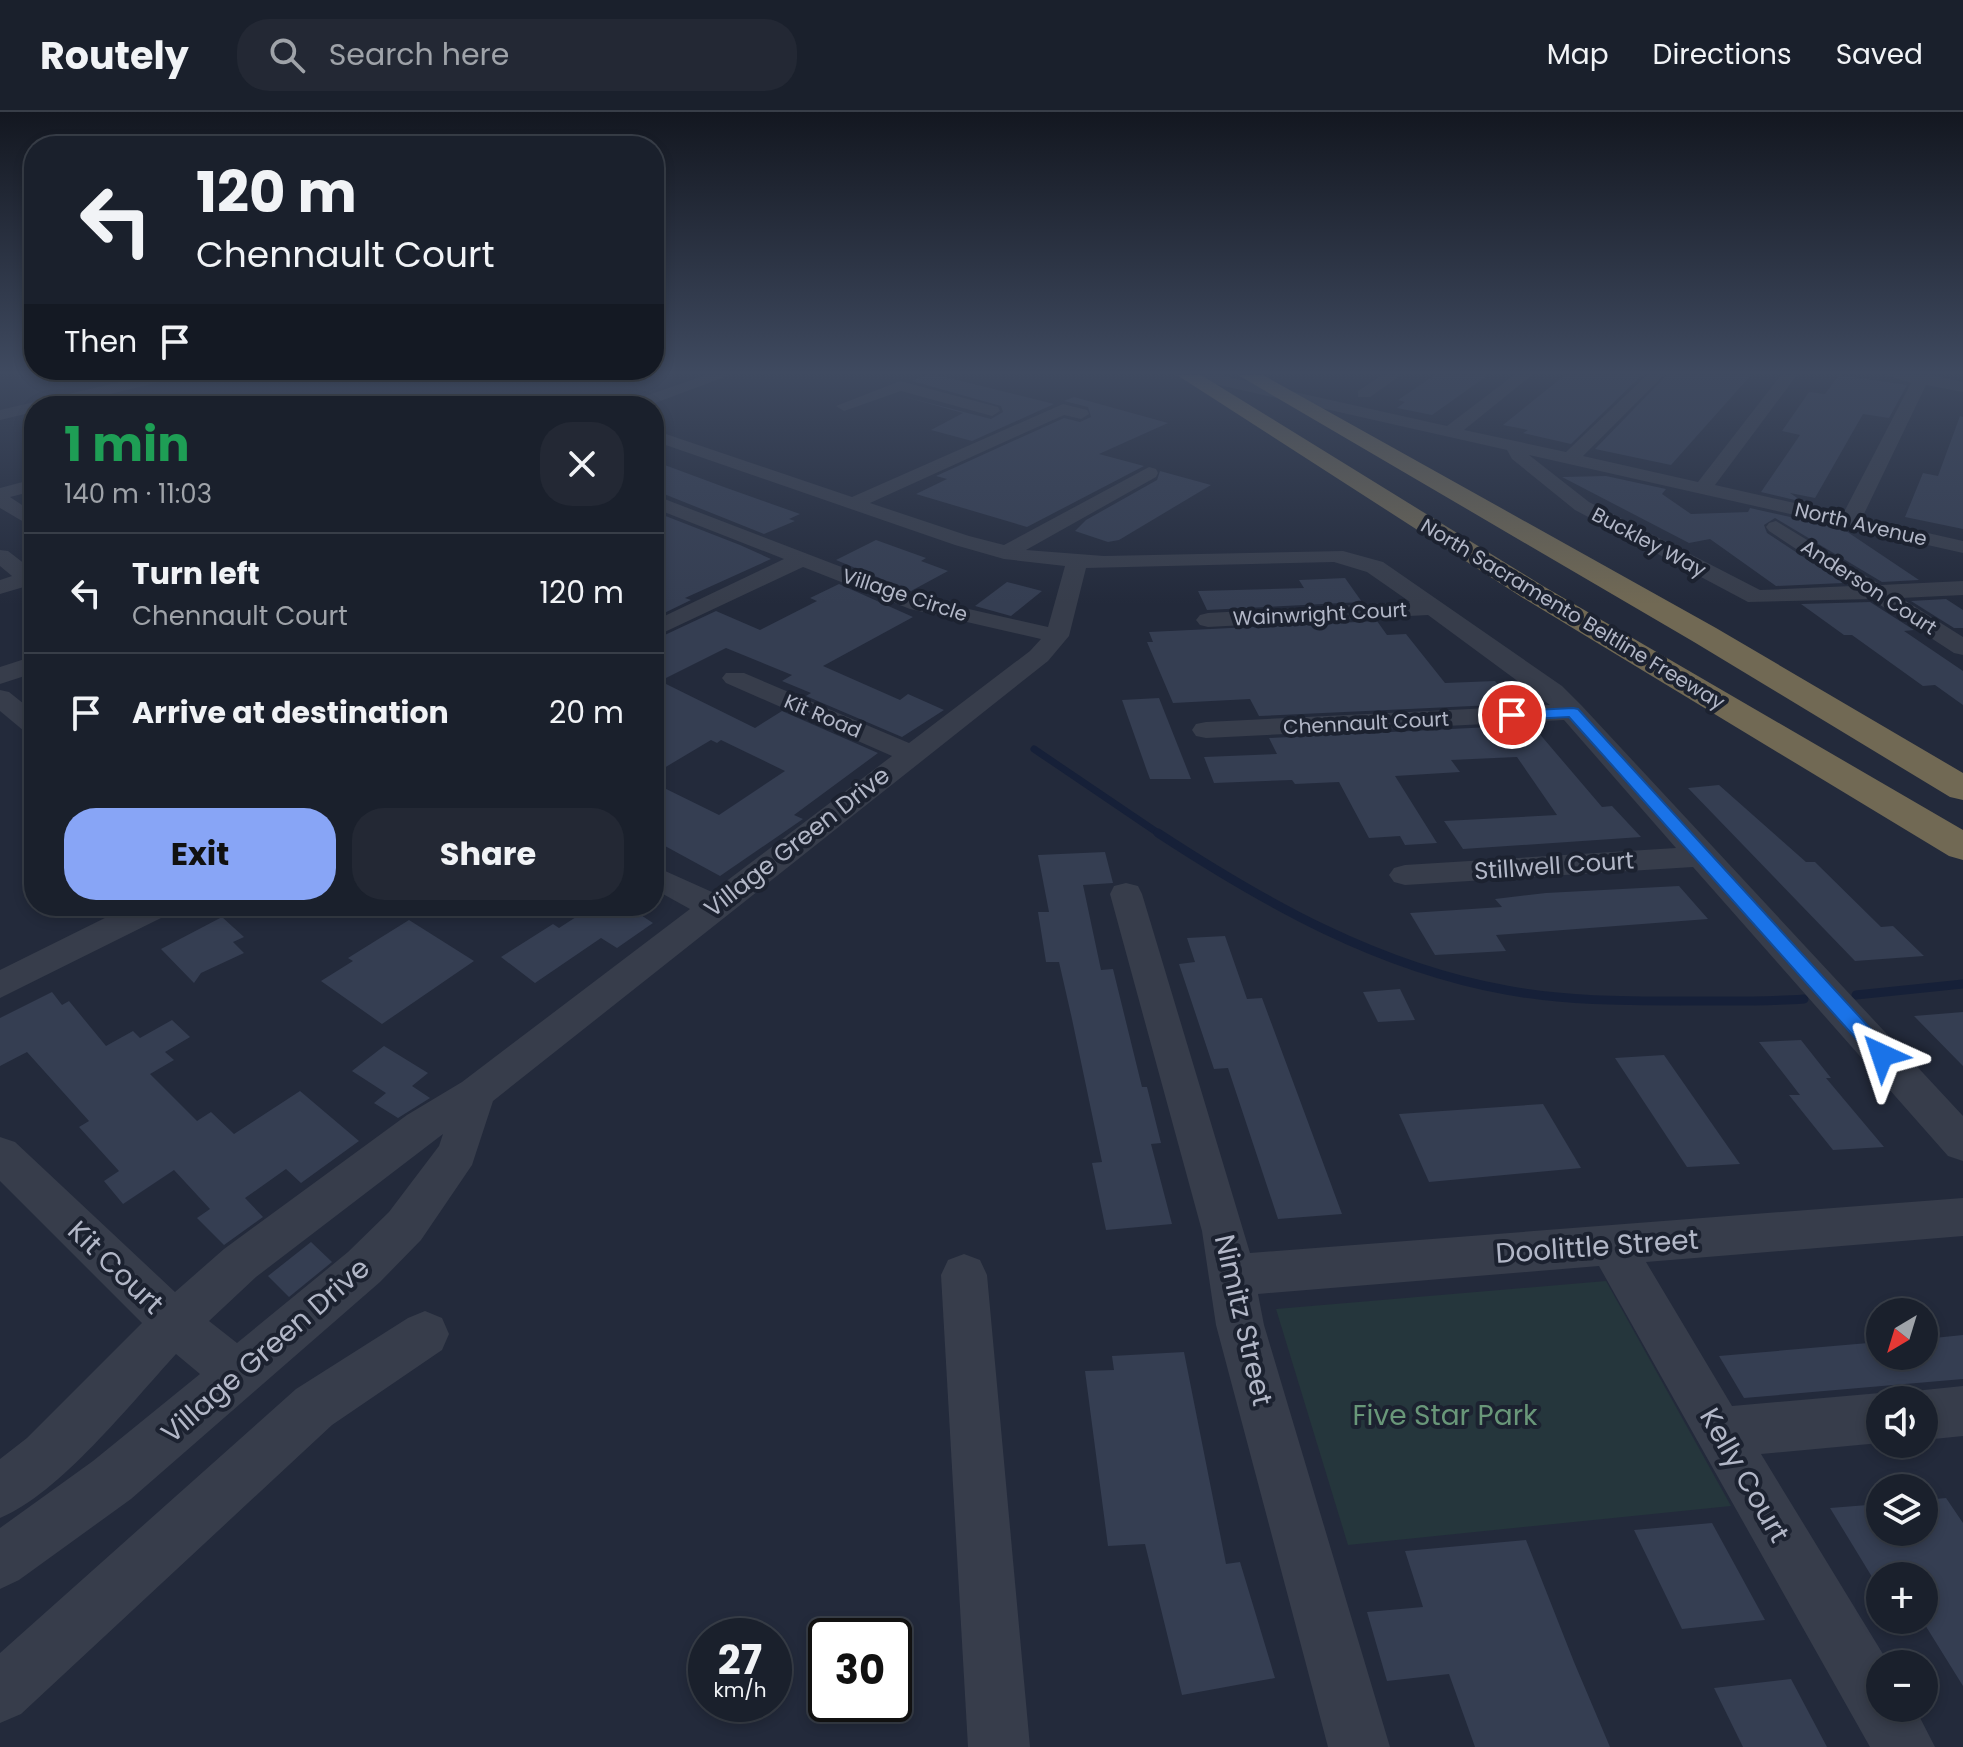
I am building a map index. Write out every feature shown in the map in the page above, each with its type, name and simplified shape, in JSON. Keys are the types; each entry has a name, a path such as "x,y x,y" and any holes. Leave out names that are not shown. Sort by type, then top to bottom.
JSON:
{"highway":[{"name":"North Sacramento Beltline Freeway","path":"1309,451 1533,592 1946,837 1963,863"},
{"name":"North Sacramento Beltline Freeway","path":"1382,451 1705,635 1963,789"},
{"path":"1705,635 1963,764"}],"street":[{"path":"702,451 1004,553 1077,562 1323,556 1353,559 1375,567 1553,692 1963,1144"},
{"path":"854,503 969,451"},
{"name":"Buckley Way","path":"1517,451 1541,475 1582,506 1756,597 1879,592"},
{"name":"North Avenue","path":"1544,451 1963,547"},
{"path":"1572,457 1578,451"},
{"path":"1703,488 1731,451"},
{"path":"1850,521 1885,451"},
{"path":"1004,553 1149,473"},
{"path":"2,501 24,490"},
{"path":"2,501 24,515"},
{"name":"Village Circle","path":"664,505 937,610 1057,636"},
{"name":"Anderson Court","path":"1776,527 1963,648"},
{"path":"0,556 24,574"},
{"path":"664,625 801,559"},
{"path":"1057,636 1077,562"},
{"path":"0,587 24,580"},
{"path":"1879,592 1963,588"},
{"path":"0,610 24,602"},
{"name":"Wainwright Court","path":"1208,620 1433,608"},
{"name":"Village Green Drive","path":"0,1492 45,1456 174,1323 252,1254 421,1127 476,1093 1039,656 1057,636"},
{"path":"0,676 24,668"},
{"name":"Kit Road","path":"735,678 912,754"},
{"path":"0,698 24,717"},
{"name":"Chennault Court","path":"1206,730 1573,712"},
{"name":"Stillwell Court","path":"1405,875 1703,856"},
{"path":"664,881 713,907"},
{"name":"Nimitz Street","path":"1126,894 1224,1231 1240,1325 1359,1747"},
{"path":"0,985 137,916"},
{"name":"Village Green Drive","path":"0,1561 112,1480 364,1267 405,1226 457,1153 476,1093"},
{"name":"Kit Court","path":"0,1154 174,1323 238,1374"},
{"name":"Doolittle Street","path":"1232,1275 1963,1217"},
{"name":"Kelly Court","path":"1611,1245 1866,1683"},
{"path":"964,1275 999,1747"},
{"path":"0,1693 314,1407 425,1334"},
{"path":"1938,1414 1963,1411"},
{"path":"1720,1432 1866,1419"},
{"name":"Kelly Court","path":"1889,1722 1904,1747"}],"green space":[{"name":"Five Star Park","path":"1606,1281 1731,1506 1348,1545 1276,1309"}],"building":[{"path":"991,451 1105,451 1099,454 1144,466 1027,527 916,494 947,479 936,476"},
{"path":"1606,451 1683,451 1671,465"},
{"path":"1789,451 1842,451 1815,498 1790,493 1803,502 1761,492"},
{"path":"1947,451 1963,451 1963,529 1905,517 1923,473 1938,476"},
{"path":"664,465 800,514 789,519 795,521 764,534 664,494"},
{"path":"1160,471 1211,485 1119,540 1108,542 1075,531 1086,520 1157,480"},
{"path":"1606,476 1666,489 1662,494 1691,514 1748,512 1750,508 1843,529 1919,580 1882,582 1775,518 1764,525 1767,533 1843,583 1776,586 1710,539 1689,543 1562,477"},
{"path":"664,515 771,559 685,598 691,600 664,613"},
{"path":"876,540 926,558 921,561 948,571 911,591 836,560"},
{"path":"1345,578 1362,602 1207,610 1198,591 1304,588 1299,580"},
{"path":"1007,582 1042,591 1011,616 975,606"},
{"path":"839,584 913,617 823,666 900,700 908,694 944,710 902,737 806,696 811,693 782,681 792,675 726,648 664,679 664,635 716,611 760,630 817,601 810,598"},
{"path":"1946,599 1963,610 1963,628 1954,628 1911,601"},
{"path":"1870,602 1914,630 1904,631 1963,671 1963,705 1935,685 1923,686 1852,635 1844,635 1801,604"},
{"path":"1377,621 1387,635 1406,634 1445,683 1495,681 1515,704 1259,716 1250,699 1173,703 1147,642 1153,642 1149,632"},
{"path":"664,683 755,728 782,711 878,753 794,815 803,819 720,876 664,845 664,788 719,815 785,771 721,740 717,743 711,740 664,768"},
{"path":"1159,698 1191,779 1150,779 1122,700"},
{"path":"1532,725 1602,807 1612,806 1641,837 1463,849 1444,821 1557,815 1517,757 1451,760 1460,772 1395,776 1437,843 1405,845 1400,836 1369,838 1339,782 1214,783 1204,757 1277,754 1269,738"},
{"path":"1719,785 1806,862 1815,862 1881,927 1893,926 1924,956 1855,961 1688,788"},
{"path":"1105,852 1113,883 1083,885 1101,970 1113,969 1142,1087 1147,1087 1161,1143 1151,1144 1172,1224 1106,1230 1092,1163 1102,1162 1072,1019 1059,962 1046,962 1038,912 1049,912 1038,855"},
{"path":"1679,886 1708,919 1496,935 1506,951 1435,955 1410,913 1502,907 1495,899 1546,893"},
{"path":"578,916 642,916 653,923 617,948 601,938 535,983 501,957 553,924 559,928"},
{"path":"222,917 244,937 233,942 244,953 201,973 194,983 161,949"},
{"path":"409,920 474,961 382,1024 321,981 353,961 348,958"},
{"path":"1225,936 1247,999 1262,998 1342,1214 1278,1219 1228,1068 1214,1069 1179,964 1195,962 1187,938"},
{"path":"1400,989 1415,1020 1378,1022 1363,992"},
{"path":"52,992 62,1005 69,1001 106,1046 133,1031 140,1038 172,1020 190,1037 165,1052 174,1060 150,1074 197,1121 211,1112 234,1134 300,1091 359,1141 301,1183 286,1169 245,1198 263,1217 224,1245 197,1218 210,1209 174,1170 123,1204 104,1181 119,1171 79,1127 89,1121 27,1052 0,1066 0,1018"},
{"path":"1963,1012 1963,1066 1914,1016"},
{"path":"1801,1040 1831,1078 1826,1078 1884,1147 1833,1150 1789,1095 1800,1095 1759,1042"},
{"path":"384,1046 428,1073 412,1086 430,1098 398,1118 374,1103 386,1093 352,1071"},
{"path":"1664,1055 1740,1164 1687,1167 1615,1058"},
{"path":"1543,1104 1581,1168 1429,1182 1399,1114"},
{"path":"311,1242 332,1262 289,1297 268,1276"},
{"path":"1963,1335 1963,1379 1744,1398 1719,1356 1866,1343 1866,1370 1938,1370 1938,1338"},
{"path":"1184,1352 1226,1564 1240,1562 1275,1678 1182,1695 1145,1544 1108,1546 1085,1371 1114,1370 1112,1356"},
{"path":"1946,1498 1963,1523 1963,1686 1931,1634 1938,1634 1938,1562 1866,1562 1866,1567 1830,1508 1866,1505 1866,1546 1938,1546 1938,1499"},
{"path":"1712,1523 1765,1620 1682,1629 1634,1530"},
{"path":"1526,1540 1610,1747 1475,1747 1449,1674 1387,1681 1367,1612 1423,1607 1405,1551"},
{"path":"1791,1679 1827,1747 1743,1747 1714,1688"}],"waterway":[{"path":"1034,749 1159,833"},
{"path":"1159,833 1240,884 1324,929 1368,949 1459,980 1528,994 1594,1000 1804,999"},
{"path":"1856,995 1963,984"}],"route":[{"path":"1512,715 1573,712 1882,1055"}]}
